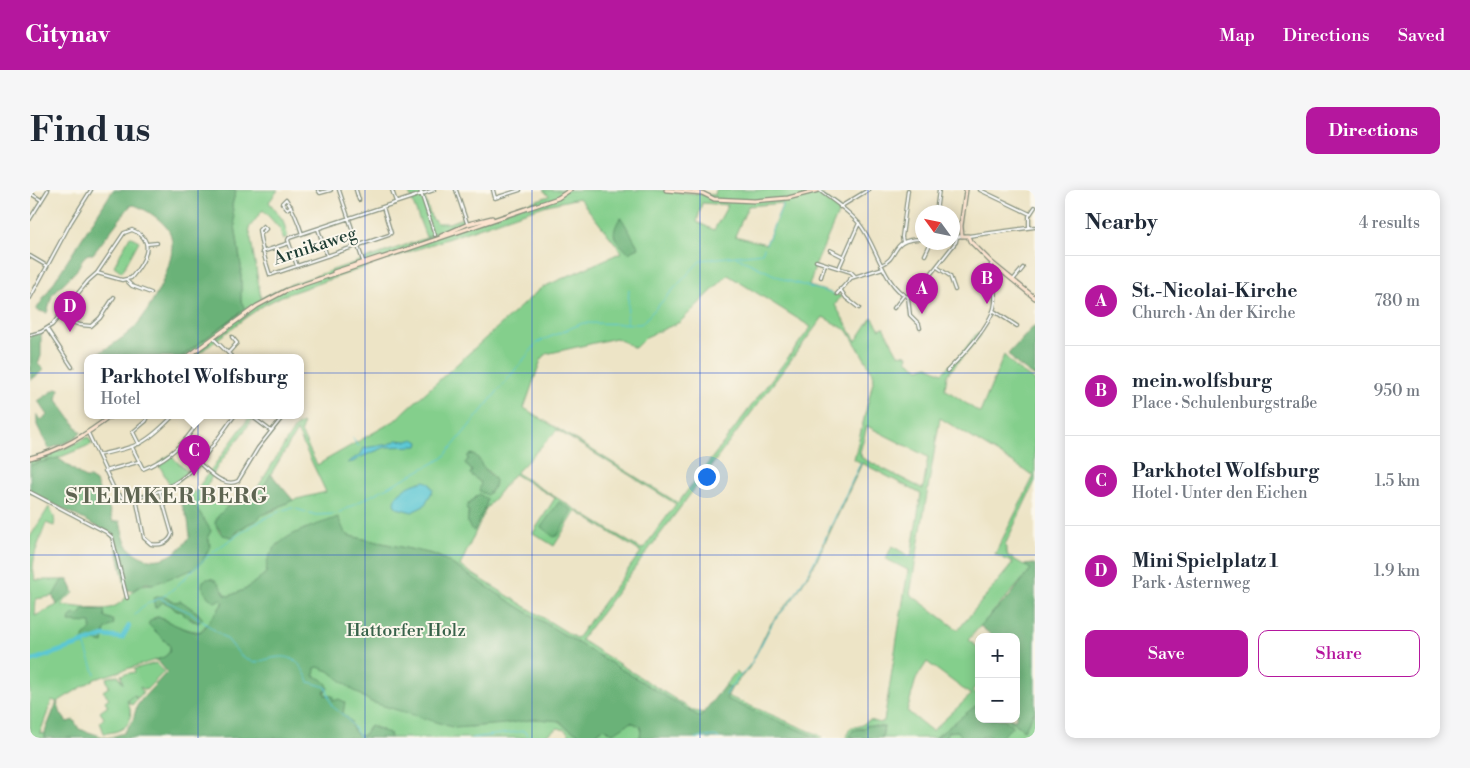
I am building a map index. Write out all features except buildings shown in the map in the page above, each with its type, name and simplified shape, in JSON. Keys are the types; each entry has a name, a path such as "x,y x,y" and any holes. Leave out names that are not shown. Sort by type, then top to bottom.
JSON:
{"street":[{"path":"30,218 48,190"},
{"path":"30,298 71,221 91,190"},
{"path":"318,190 320,194 332,190"},
{"path":"339,190 364,262"},
{"path":"356,190 359,200"},
{"path":"392,190 396,202"},
{"path":"420,190 435,235"},
{"path":"291,206 302,234 434,190"},
{"path":"456,190 468,226"},
{"path":"493,190 496,198 520,190"},
{"path":"191,354 245,314 277,295 338,270 390,255 468,226 502,217 558,198 570,190"},
{"path":"666,190 702,193 714,199 754,201 788,198 819,190 859,223 893,284 908,297"},
{"path":"840,207 868,190"},
{"path":"903,242 908,190"},
{"path":"937,205 939,190"},
{"path":"966,190 960,226 962,236 1035,226"},
{"path":"980,190 1030,214"},
{"path":"30,193 41,200"},
{"name":"Arnikaweg","path":"302,234 289,238 289,243 262,252 270,276 390,235 383,207"},
{"path":"1030,227 1028,218 1035,207"},
{"path":"839,268 859,223"},
{"path":"318,228 327,256"},
{"path":"30,335 46,329 58,317 97,273 128,230 138,232 147,244 148,249 133,276 126,280"},
{"path":"260,235 262,252"},
{"path":"968,236 970,241 992,263 1035,298"},
{"path":"881,265 888,261 896,248 903,242 915,240"},
{"path":"147,244 157,243"},
{"path":"289,243 297,266"},
{"path":"830,250 844,257"},
{"path":"925,255 927,250"},
{"path":"908,297 926,280 950,250"},
{"path":"30,256 47,266"},
{"path":"816,261 851,272 855,276"},
{"path":"947,371 975,340 994,311 996,300 990,267 992,263"},
{"path":"821,278 825,264"},
{"path":"937,267 950,276 955,290"},
{"path":"837,294 848,280 855,276 883,268"},
{"path":"1014,280 1023,268"},
{"path":"97,273 126,280 132,286 151,293"},
{"path":"840,289 846,298 860,308"},
{"path":"894,308 904,295"},
{"path":"58,317 80,325 91,326 100,318 114,297"},
{"path":"908,297 910,315 919,324 920,328"},
{"path":"994,311 1017,326"},
{"path":"46,329 72,367"},
{"path":"213,338 228,353 237,343 232,337"},
{"path":"30,458 61,448 88,433 106,419"},
{"path":"139,445 133,432 147,419"},
{"path":"98,455 139,445 155,435 170,419"},
{"path":"132,448 143,469 166,458 190,433 200,419"},
{"path":"88,433 118,495 123,498 136,498 160,492 184,479 232,419"},
{"path":"255,419 271,431"},
{"path":"198,463 224,482 228,484 236,482 241,479 258,448 281,419"},
{"path":"106,471 138,462"},
{"path":"30,492 112,537 127,598"},
{"path":"136,498 144,538 151,544 158,545 168,541 172,532 160,492"}],"green space":[{"path":"113,190 236,190 232,205 241,266 241,301 245,309 185,354 97,354 124,337 140,321 167,271 172,246 169,231 156,217 134,205 130,206 93,254 88,254 84,257 76,271 52,295 47,313 36,310"},
{"path":"236,190 278,190 269,202 283,220 288,237 283,239 280,229 263,210 249,228 261,298 289,285 549,196 543,190 655,190 715,195 716,190 831,190 820,194 840,209 816,264 809,286 841,296 835,305 856,341 872,317 880,329 883,327 898,354 908,355 907,360 919,369 928,366 942,373 962,353 977,333 981,335 947,375 945,389 980,413 1004,355 1017,369 1035,381 1035,481 1005,545 1008,556 1031,569 968,640 975,645 975,688 972,691 975,693 975,723 1014,723 1024,730 1035,711 1035,738 944,738 938,736 935,738 882,738 884,727 856,729 850,736 855,738 846,738 852,727 862,725 870,720 880,723 884,721 908,570 886,559 892,546 911,557 921,494 862,463 817,560 793,599 773,622 749,668 731,689 725,685 736,672 741,676 752,662 770,625 796,593 815,562 861,463 854,459 874,378 873,373 848,331 823,317 581,640 694,711 704,713 700,717 520,608 444,559 433,554 350,536 320,525 304,529 278,544 266,573 246,589 229,596 225,595 222,589 206,579 202,583 223,601 201,631 184,628 159,617 153,618 148,624 170,646 170,651 165,657 95,679 57,702 52,700 40,733 45,734 45,738 30,738 30,537 49,507 54,516 55,523 54,526 46,523 35,553 33,567 35,580 68,580 74,593 62,605 100,609 110,608 140,587 154,584 210,544 208,536 211,531 182,490 187,486 194,493 248,419 253,419 217,467 202,495 213,502 228,506 218,516 215,523 219,532 232,537 262,515 293,500 326,492 297,431 260,492 255,492 295,427 302,423 301,432 317,465 394,421 541,288 622,252 579,198 547,205 282,296 245,318 198,354 185,354 245,310 241,301 241,266 232,205","holes":["702,203 728,205 714,230 697,222","783,203 766,244 735,236 748,206","620,218 639,248 628,252 614,236","728,275 811,327 678,503 524,408 541,360 546,354 616,338 635,348 646,337 680,322","940,418 1034,476 995,554 1013,563 958,630 910,594","867,426 928,457 923,489 862,458 860,452","557,430 676,504 643,549 516,473","469,458 492,475 495,484 489,493 479,480 470,474 472,471 465,463","514,474 555,498 533,533 554,546 576,511 641,552 576,638 460,566 486,509","479,495 486,505 474,530 468,523 468,504","53,596 57,605 35,616 36,599","162,596 175,602 181,601 198,613 194,622 184,615 183,612 175,610 163,602 155,608 155,602","927,662 971,695 932,731 907,711 916,679"]},
{"path":"408,190 422,190 431,217 437,223 449,223 463,218 466,221 426,237"},
{"path":"620,218 639,248 628,253 614,233"},
{"path":"130,236 139,241 122,272 114,266"},
{"path":"1035,325 1035,377 1017,364 1008,354"},
{"path":"41,332 41,356 38,364 44,370 31,380 30,335"},
{"path":"57,388 59,389 57,400 81,433 70,441 49,449 37,425 37,414 41,420 48,415 38,401"},
{"path":"88,437 92,444 58,458 30,465 30,460 63,449"},
{"path":"473,454 495,480 494,487 487,495 479,491 481,483 470,474 472,471 465,463 468,460 468,455"},
{"path":"170,455 189,473 171,487 158,463"},
{"path":"58,458 85,478 90,478 96,482 109,508 113,522 120,521 127,544 131,550 139,556 148,559 164,558 171,555 190,536 188,520 181,503 184,497 182,490 211,531 208,536 210,546 203,561 194,569 154,584 146,583 131,591 126,590 115,541 110,533 30,492 30,465"},
{"path":"271,474 293,500 262,515 256,521 239,530 232,537 223,535 215,523 218,516 228,506 238,504 255,492 260,492"},
{"path":"479,494 487,499 474,531 468,525 469,512 466,507"},
{"path":"559,502 572,510 558,535 554,537 541,527"},
{"name":"Hattorfer Holz","path":"338,517 345,533 350,536 433,554 444,559 520,608 700,717 725,685 731,689 726,699 818,738 640,738 640,726 631,722 612,733 603,728 587,738 565,727 560,721 536,719 505,724 455,728 371,702 329,671 318,667 315,668 314,676 322,679 327,684 328,688 324,692 325,695 333,696 333,701 339,699 345,702 343,714 351,721 355,732 361,736 365,734 370,726 390,734 391,738 107,738 124,733 133,720 137,706 167,672 157,660 168,654 170,646 148,624 151,620 158,617 191,631 201,631 223,602 221,599 215,602 208,597 202,586 203,581 207,579 214,580 225,595 229,596 246,589 266,573 267,562 279,544 297,532"},
{"path":"1035,564 1035,711 1024,730 1014,723 1020,723 1020,633 989,633 980,626 1011,595 1031,569 1023,565"},
{"path":"62,580 68,580 73,590 57,605 53,596"},
{"path":"162,596 175,602 181,601 203,619 198,623 184,615 183,612 175,610 172,606 163,602 155,608 153,598"},
{"path":"84,609 104,610 105,617 113,620 114,624 105,630 103,643 95,641 80,646 84,635 91,629 91,623 69,622 70,617 74,614 80,615"},
{"path":"156,663 164,672 146,690 140,687 143,692 138,698 133,695 137,699 132,705 128,702 132,696 127,701 131,714 130,720 118,731 104,733 100,722 104,718 100,712 108,706 105,701 109,698 103,691 109,687 106,678 118,675 123,684 121,675 135,672 134,669"},
{"path":"318,667 329,671 371,702 471,727 536,719 557,720 587,738 569,738 569,734 565,730 558,728 541,738 391,738 390,734 375,727 368,728 365,734 361,736 355,732 351,721 343,714 329,695 324,694 328,688 325,683 314,676 315,668"},
{"path":"727,696 823,738 818,738 725,699"},
{"path":"57,702 61,714 67,722 74,720 79,729 107,738 45,738 45,732"},
{"path":"975,706 975,723 1009,723 1013,726 1000,738 993,738 987,735 980,738 962,738 958,731 948,732 946,735 948,738 935,738"},
{"path":"630,722 640,726 641,729 640,738 587,738 604,728 612,733"},
{"path":"867,725 884,727 882,738 855,738 850,736 853,730 862,729"}],"water":[{"path":"414,439 419,442 418,446 386,447 347,463 361,454 364,448 389,444 397,440 407,441"},
{"path":"425,481 429,483 433,490 424,506 412,512 397,508 394,504 397,495 410,486"}],"waterway":[{"path":"766,244 783,204"},
{"path":"530,352 538,342 583,323 641,324 701,260 762,253 764,248"},
{"path":"736,257 785,280 834,294"},
{"path":"627,323 629,289"},
{"path":"338,513 443,458 529,353"},
{"path":"353,438 359,446"},
{"path":"726,695 732,685 751,664 773,622 793,598 812,566 861,462"},
{"path":"135,615 141,607 167,594 224,544 262,520 285,509 293,508"},
{"path":"296,509 316,515 335,514"},
{"path":"159,598 191,613 228,640 240,655 254,663 281,657 294,660 304,672 309,682 326,687 332,706 347,718 361,738"},
{"path":"30,661 104,636 122,638 129,626"},
{"path":"84,643 95,674"},
{"path":"471,738 524,731 528,735"},
{"path":"695,738 715,736 719,738"}],"place":[{"name":"mein.wolfsburg","path":"987,304"},
{"name":"St.-Nicolai-Kirche","path":"922,314"},
{"name":"Mini Spielplatz 1","path":"70,332"},
{"name":"Parkhotel Wolfsburg","path":"194,476"}],"district":[{"name":"STEIMKER BERG","path":"167,496"}]}
